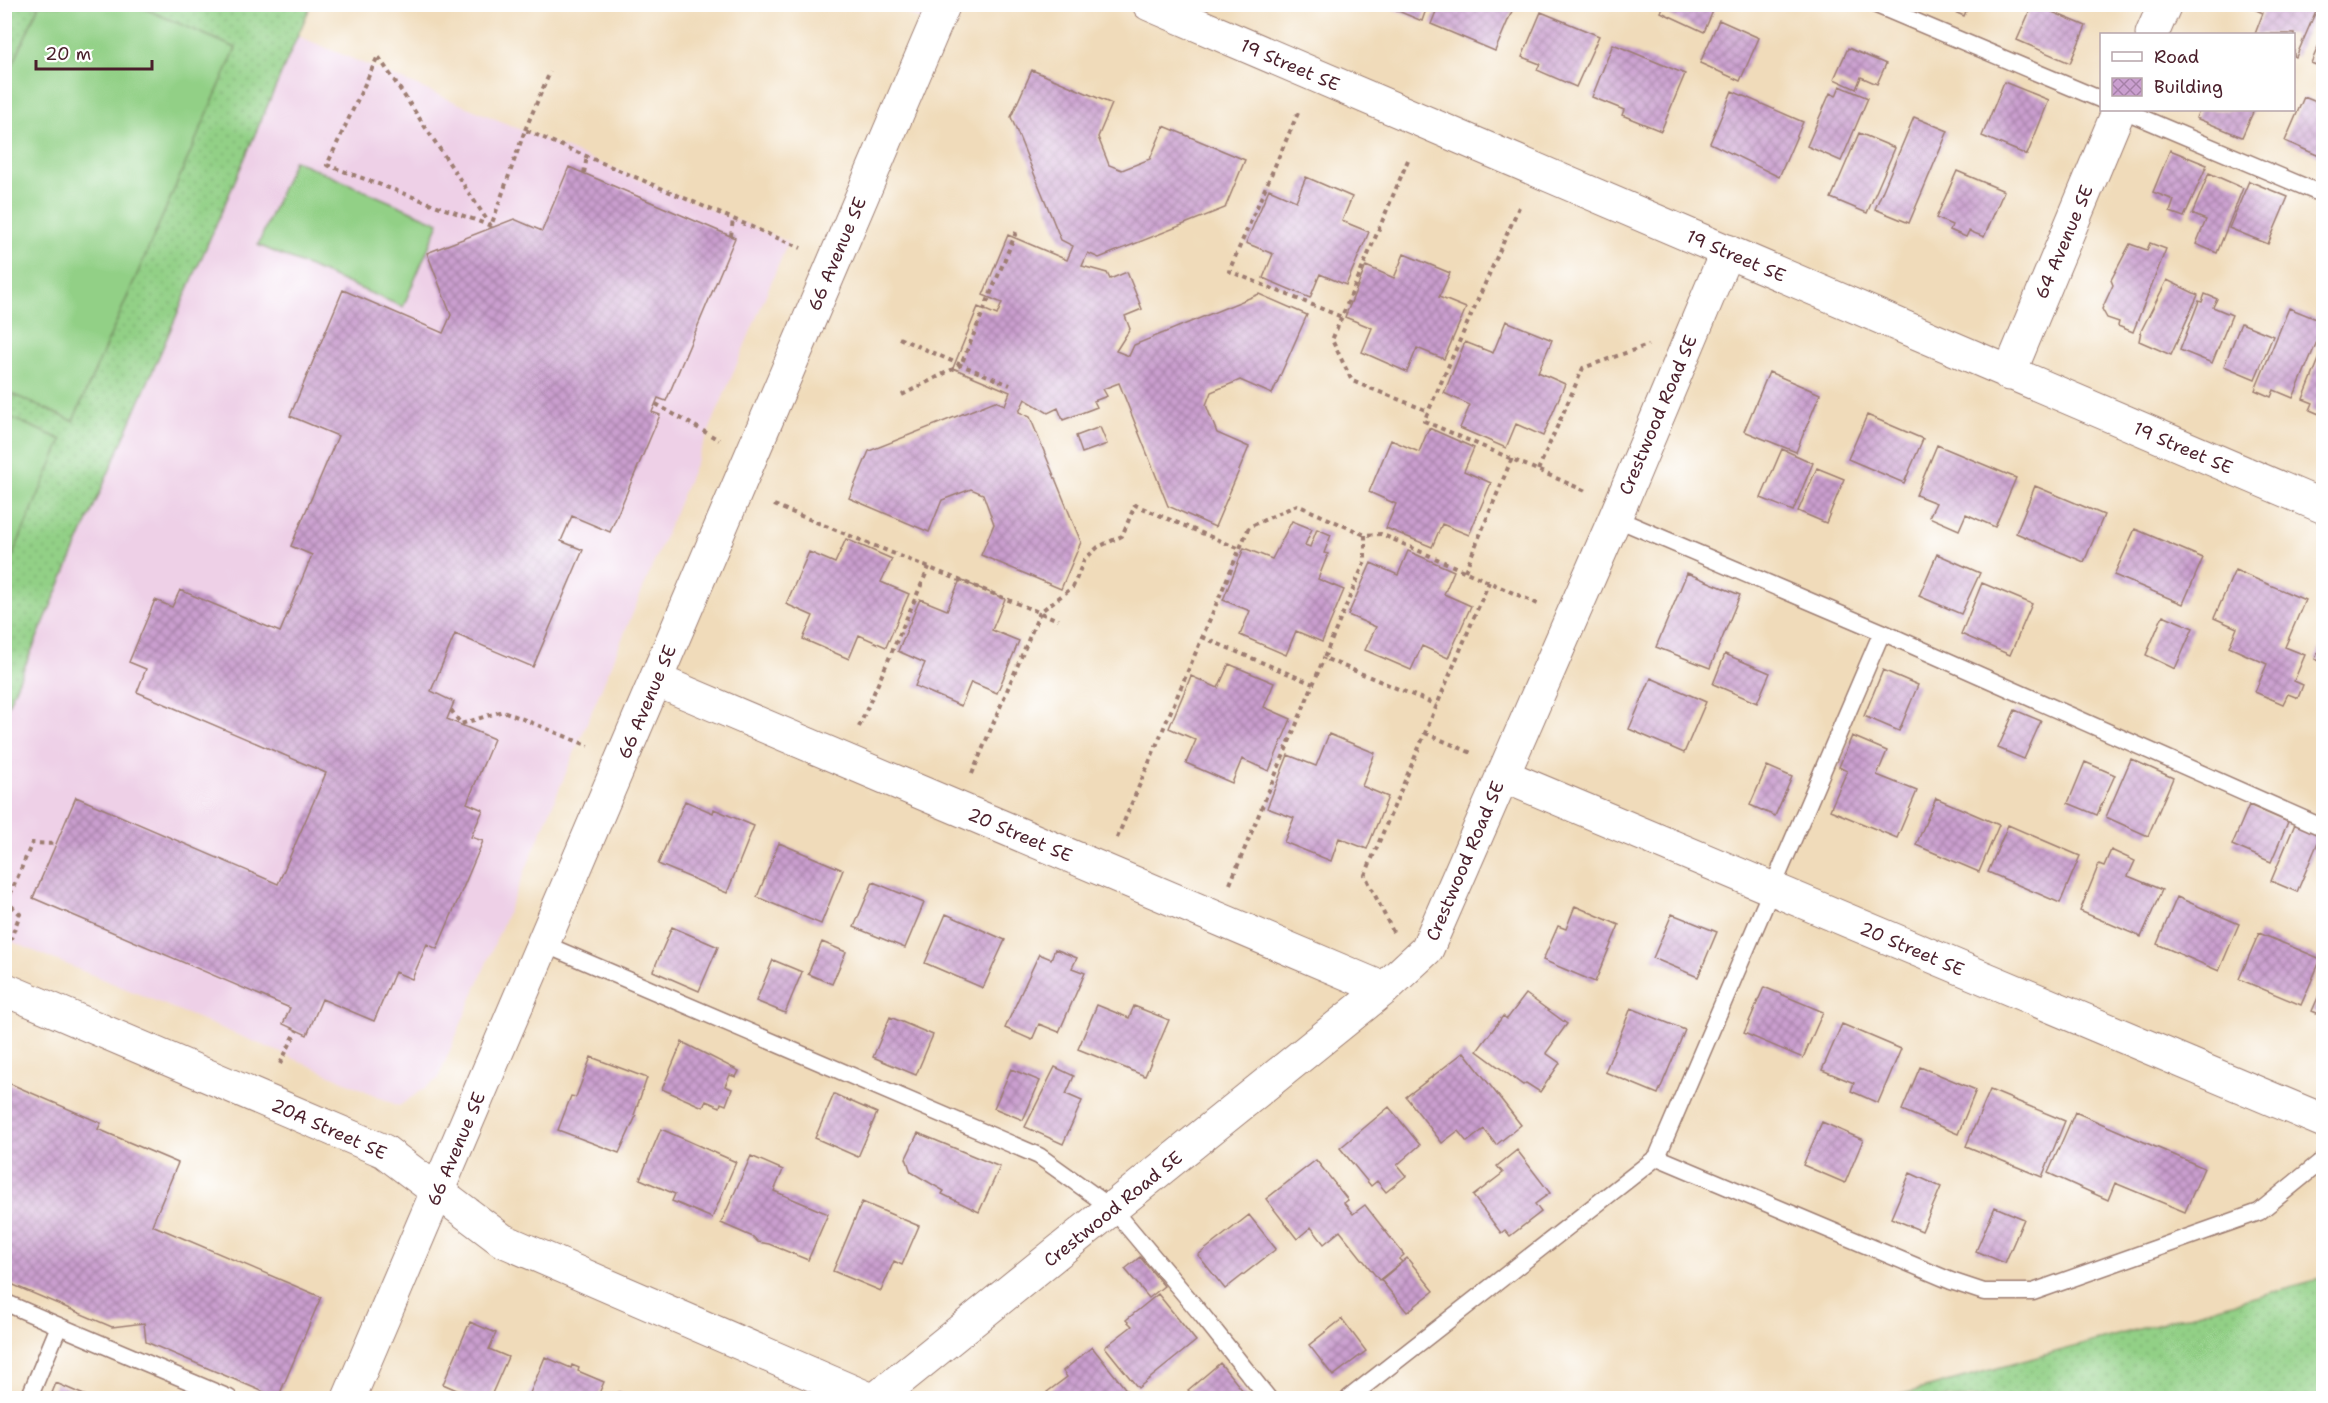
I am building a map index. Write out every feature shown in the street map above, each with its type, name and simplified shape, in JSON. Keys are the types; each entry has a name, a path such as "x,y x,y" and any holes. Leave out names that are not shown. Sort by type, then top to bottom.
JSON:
{"street":[{"name":"66 Avenue SE","path":"349,1398 944,4"},
{"name":"19 Street SE","path":"1149,4 2324,507"},
{"path":"2152,33 2165,4"},
{"name":"64 Avenue SE","path":"2009,374 2121,111"},
{"name":"Crestwood Road SE","path":"876,1398 1384,989 1427,949 1490,766 1615,518 1727,251"},
{"name":"20 Street SE","path":"656,680 1384,989"},
{"name":"20 Street SE","path":"1490,766 1769,890 2324,1121"},
{"name":"20A Street SE","path":"4,989 384,1151 502,1240 867,1398"}],"lane":[{"path":"1874,4 2100,99"},
{"path":"2123,111 2324,195"},
{"path":"1615,518 1882,632 2324,828"},
{"path":"1349,1398 1657,1157 1769,890 1882,632"},
{"path":"544,944 1039,1156 1113,1209 1268,1398"},
{"path":"1657,1157 1951,1281 1984,1292 2033,1292 2259,1212 2324,1160"},
{"path":"4,1302 229,1398"},
{"path":"29,1398 59,1326"}],"path":[{"path":"378,56 484,217 491,226 327,165 378,56"},
{"path":"491,226 525,130 550,72"},
{"path":"1298,113 1229,271 1342,317"},
{"path":"525,130 801,248"},
{"path":"584,173 586,156"},
{"path":"1408,160 1332,340 1352,381 1428,411"},
{"path":"1519,207 1424,421 1592,493"},
{"path":"730,236 733,219"},
{"path":"902,395 961,365 1017,230"},
{"path":"899,338 1010,386"},
{"path":"1538,470 1583,368 1657,342"},
{"path":"656,404 719,441"},
{"path":"1465,572 1512,458"},
{"path":"774,505 1058,620"},
{"path":"968,783 1040,612 1073,587 1084,560 1098,547 1122,536 1135,505 1240,549"},
{"path":"1114,844 1249,527 1297,505 1365,535 1381,534 1544,606"},
{"path":"1227,891 1365,561 1365,535"},
{"path":"856,736 928,567"},
{"path":"1398,941 1365,875 1489,582"},
{"path":"1202,637 1313,684"},
{"path":"1324,658 1437,705"},
{"path":"451,710 461,724 503,711 590,747"},
{"path":"1425,733 1490,766"},
{"path":"8,949 20,914 7,902 32,843 56,844"},
{"path":"280,1064 297,1030"}],"shaded area":[{"path":"887,5 944,5 935,26"},
{"path":"298,36 788,242 438,1079 399,1106 284,1054 5,939 5,712"}],"green space":[{"path":"5,5 311,5 5,712"},
{"path":"39,5 136,5 236,48 73,421 5,391 5,83"},
{"path":"294,160 439,223 403,307 258,245"},
{"path":"5,415 62,440 5,573"},
{"path":"2323,1278 2323,1398 1889,1398"}],"building":[{"path":"1428,4 1422,21 1386,6 1385,8 1377,5"},
{"path":"1439,4 1515,4 1495,51 1431,24"},
{"path":"1664,4 1716,4 1704,32 1661,12"},
{"path":"1936,4 1969,4 1964,16"},
{"path":"2033,4 2086,26 2070,63 2017,40"},
{"path":"2256,4 2319,4 2296,57 2295,33 2255,33 2263,13 2254,9"},
{"path":"1541,12 1599,36 1576,87 1537,70 1540,64 1522,57"},
{"path":"1719,20 1759,38 1740,81 1700,63"},
{"path":"2324,33 2324,68 2311,63"},
{"path":"1613,44 1685,74 1661,131 1622,115 1624,110 1592,97"},
{"path":"1848,48 1886,64 1877,84 1861,77 1856,89 1834,79"},
{"path":"1032,70 1112,104 1098,137 1109,165 1122,170 1150,159 1164,126 1245,160 1225,208 1099,258 1088,253 1082,266 1107,273 1110,279 1127,272 1142,309 1125,316 1130,329 1116,351 1129,356 1134,345 1259,294 1307,315 1272,394 1240,380 1211,392 1206,405 1217,433 1249,447 1215,527 1168,506 1119,383 1103,389 1107,396 1094,401 1097,407 1063,420 1058,408 1048,413 1025,399 1019,412 1030,417 1081,542 1061,589 981,555 994,524 983,494 971,489 942,500 929,532 849,498 869,451 995,401 1005,405 1010,392 953,368 978,307 997,315 1002,303 983,295 1008,235 1067,260 1073,246 1061,240 1011,117"},
{"path":"2004,82 2049,100 2027,155 1982,136"},
{"path":"1840,86 1868,98 1841,161 1807,146 1830,93 1836,96"},
{"path":"1732,91 1803,122 1779,177 1710,143"},
{"path":"2304,97 2324,105 2324,158 2285,141"},
{"path":"2199,111 2254,111 2242,137 2196,118"},
{"path":"1914,117 1948,131 1909,223 1875,209"},
{"path":"1859,133 1895,148 1867,213 1831,198"},
{"path":"2170,150 2207,165 2184,217 2170,212 2174,200 2153,192"},
{"path":"569,167 735,238 666,401 658,398 652,412 660,415 610,532 572,516 561,541 583,550 533,667 455,634 431,691 454,702 447,719 494,739 467,803 483,810 471,837 483,841 437,949 427,944 412,979 395,972 374,1021 322,999 307,1035 283,1024 290,1008 33,898 76,797 278,884 326,773 137,692 146,669 129,662 155,600 172,607 180,590 280,632 312,555 291,546 338,436 290,416 343,290 443,333 451,315 427,253 514,219 542,231"},
{"path":"1957,171 2004,191 1984,237 1969,231 1966,237 1950,230 1952,225 1936,218"},
{"path":"2209,173 2243,188 2217,253 2196,244 2206,220 2192,214"},
{"path":"1306,177 1352,197 1342,221 1369,232 1346,285 1320,274 1310,298 1263,278 1273,254 1246,243 1269,189 1296,201"},
{"path":"2249,181 2288,197 2268,244 2229,228"},
{"path":"2150,243 2166,249 2133,332 2118,326 2119,322 2107,318 2102,309 2113,285 2111,280 2130,244 2147,250"},
{"path":"1404,254 1450,273 1439,297 1466,308 1444,359 1417,348 1407,372 1362,352 1372,328 1345,317 1366,266 1394,278"},
{"path":"2167,280 2198,295 2171,355 2139,341 2141,331"},
{"path":"2205,294 2217,299 2213,307 2232,315 2212,363 2180,350 2199,301 2202,302"},
{"path":"2289,308 2324,322 2324,325 2293,398 2274,390 2271,397 2255,390"},
{"path":"1506,321 1552,340 1538,372 1565,384 1543,436 1516,424 1506,448 1460,428 1470,405 1444,393 1465,342 1493,353"},
{"path":"2241,323 2273,336 2255,379 2224,366"},
{"path":"2322,352 2324,352 2324,416 2310,410 2313,403 2303,399"},
{"path":"1769,372 1820,394 1796,452 1744,431"},
{"path":"1867,415 1923,439 1904,483 1848,459"},
{"path":"1100,427 1107,444 1082,453 1076,436"},
{"path":"1429,428 1474,448 1464,471 1491,483 1469,535 1442,524 1432,547 1386,528 1396,504 1369,492 1391,440 1419,452"},
{"path":"1937,445 2016,478 1995,527 1966,514 1959,530 1929,517 1936,503 1916,495"},
{"path":"1782,449 1813,463 1793,511 1761,498"},
{"path":"1817,468 1844,479 1826,523 1798,511"},
{"path":"2035,486 2104,515 2084,562 2016,533"},
{"path":"1292,521 1312,529 1305,545 1310,547 1317,529 1331,535 1324,553 1328,554 1318,579 1344,590 1322,642 1296,631 1286,655 1240,635 1250,611 1223,600 1244,548 1272,559"},
{"path":"2135,529 2203,558 2183,604 2114,575"},
{"path":"846,539 892,559 881,582 909,594 886,647 859,635 849,659 803,639 813,616 786,604 809,552 835,563"},
{"path":"1408,551 1454,571 1444,594 1471,606 1448,658 1422,646 1411,670 1365,650 1376,627 1348,615 1371,563 1398,575"},
{"path":"1937,554 1980,573 1961,614 1919,596"},
{"path":"2235,570 2305,600 2285,647 2305,655 2294,681 2303,685 2298,698 2288,694 2283,704 2255,692 2267,664 2229,647 2237,628 2214,618"},
{"path":"1687,573 1740,595 1710,668 1656,647"},
{"path":"960,580 1005,599 992,630 1019,641 997,693 971,682 961,706 915,686 925,663 898,651 920,599 947,610"},
{"path":"1982,583 2032,604 2010,655 1961,634"},
{"path":"2163,615 2193,628 2175,669 2146,655"},
{"path":"2324,639 2324,663 2315,659"},
{"path":"1725,654 1770,673 1757,703 1713,684"},
{"path":"1229,664 1274,683 1264,707 1291,719 1269,771 1242,759 1232,783 1186,763 1196,740 1169,728 1191,676 1218,688"},
{"path":"1883,670 1918,685 1899,731 1864,716"},
{"path":"1651,678 1706,702 1684,753 1629,729"},
{"path":"2015,710 2041,721 2024,759 1998,748"},
{"path":"1329,734 1375,753 1362,786 1388,797 1367,849 1339,838 1331,861 1284,842 1294,818 1267,808 1288,755 1316,766"},
{"path":"1852,736 1887,751 1877,775 1917,791 1897,838 1830,810 1847,771 1839,767"},
{"path":"2131,759 2173,778 2148,836 2106,817"},
{"path":"2085,762 2115,775 2097,815 2068,803"},
{"path":"1767,766 1792,777 1775,816 1750,805"},
{"path":"1936,798 1999,825 1979,872 1916,845"},
{"path":"685,801 713,813 714,809 754,826 727,893 658,864"},
{"path":"2249,805 2288,822 2271,862 2232,845"},
{"path":"2295,824 2321,835 2297,892 2271,881"},
{"path":"2008,825 2080,856 2060,903 1988,872"},
{"path":"779,843 843,870 821,924 757,897"},
{"path":"2111,850 2135,861 2128,876 2162,890 2141,937 2080,911 2099,864 2104,866"},
{"path":"873,882 924,903 905,948 854,927"},
{"path":"2177,897 2239,924 2219,971 2157,944"},
{"path":"1575,906 1619,925 1595,982 1543,960 1558,926 1566,929"},
{"path":"946,914 1005,940 983,988 925,963"},
{"path":"1672,914 1717,932 1698,977 1653,958"},
{"path":"672,927 718,947 699,991 653,971"},
{"path":"2259,933 2321,959 2301,1005 2239,979"},
{"path":"822,942 846,952 832,984 808,974"},
{"path":"1055,949 1077,958 1072,968 1085,973 1059,1032 1039,1024 1032,1040 1005,1028 1039,954 1051,959"},
{"path":"773,960 802,972 785,1013 756,1001"},
{"path":"2324,984 2324,1016 2312,1011"},
{"path":"1764,987 1823,1012 1803,1058 1744,1033"},
{"path":"1526,994 1567,1024 1546,1053 1560,1063 1540,1092 1526,1083 1523,1085 1477,1051 1503,1016 1507,1019"},
{"path":"1097,1005 1129,1018 1134,1006 1169,1020 1145,1076 1078,1049"},
{"path":"1631,1008 1685,1030 1658,1094 1605,1072"},
{"path":"890,1017 933,1035 916,1075 873,1057"},
{"path":"1842,1024 1901,1049 1878,1103 1851,1091 1854,1083 1822,1070"},
{"path":"682,1042 739,1071 736,1077 730,1075 725,1086 732,1089 726,1105 721,1103 720,1107 706,1101 703,1107 662,1089"},
{"path":"1464,1052 1521,1125 1496,1145 1484,1129 1467,1142 1458,1131 1442,1143 1406,1097"},
{"path":"591,1057 647,1078 634,1115 636,1116 619,1153 558,1130 571,1096 576,1097"},
{"path":"1055,1067 1074,1076 1066,1094 1082,1101 1063,1144 1025,1127"},
{"path":"1920,1067 1976,1090 1958,1134 1902,1110"},
{"path":"1011,1069 1040,1081 1023,1120 994,1108"},
{"path":"4,1081 101,1123 98,1129 178,1163 152,1225 321,1297 278,1398 146,1342 144,1323 112,1327 4,1281"},
{"path":"1990,1090 2065,1121 2042,1177 1966,1146"},
{"path":"834,1094 877,1113 858,1157 815,1138"},
{"path":"1389,1107 1420,1145 1397,1165 1406,1176 1386,1192 1377,1181 1371,1186 1340,1148"},
{"path":"2075,1112 2204,1168 2185,1212 2115,1183 2108,1200 2048,1173"},
{"path":"1822,1122 1863,1140 1845,1183 1803,1165"},
{"path":"661,1129 736,1162 712,1218 672,1201 675,1194 640,1179"},
{"path":"918,1133 1000,1167 979,1212 942,1194 944,1191 911,1172 906,1158"},
{"path":"1517,1150 1550,1193 1535,1204 1541,1212 1510,1236 1505,1230 1501,1233 1473,1196 1503,1173 1497,1166"},
{"path":"751,1156 783,1170 774,1191 828,1214 808,1260 769,1244 758,1242 753,1237 721,1223"},
{"path":"1316,1160 1348,1200 1344,1203 1353,1214 1365,1205 1404,1255 1399,1259 1402,1262 1379,1280 1340,1231 1324,1244 1311,1227 1297,1239 1266,1199"},
{"path":"1910,1173 1941,1187 1922,1231 1891,1218"},
{"path":"862,1202 919,1226 902,1265 894,1261 881,1291 833,1271"},
{"path":"1995,1207 2024,1219 2005,1263 1976,1251"},
{"path":"1249,1215 1276,1249 1225,1289 1198,1255"},
{"path":"1140,1257 1164,1286 1149,1298 1125,1269"},
{"path":"1407,1258 1434,1291 1407,1312 1381,1280"},
{"path":"1158,1294 1196,1341 1138,1388 1105,1347 1132,1326 1126,1320"},
{"path":"1342,1319 1366,1351 1333,1376 1309,1345"},
{"path":"470,1322 496,1333 489,1349 508,1357 490,1398 475,1398 443,1384"},
{"path":"1092,1347 1132,1397 1053,1398 1047,1392 1067,1377 1063,1371"},
{"path":"545,1357 571,1368 572,1365 579,1368 578,1371 604,1382 597,1398 528,1398"},
{"path":"1220,1363 1249,1398 1196,1398 1188,1390"},
{"path":"56,1383 91,1398 50,1398"},
{"path":"619,1392 635,1398 617,1398"}]}
